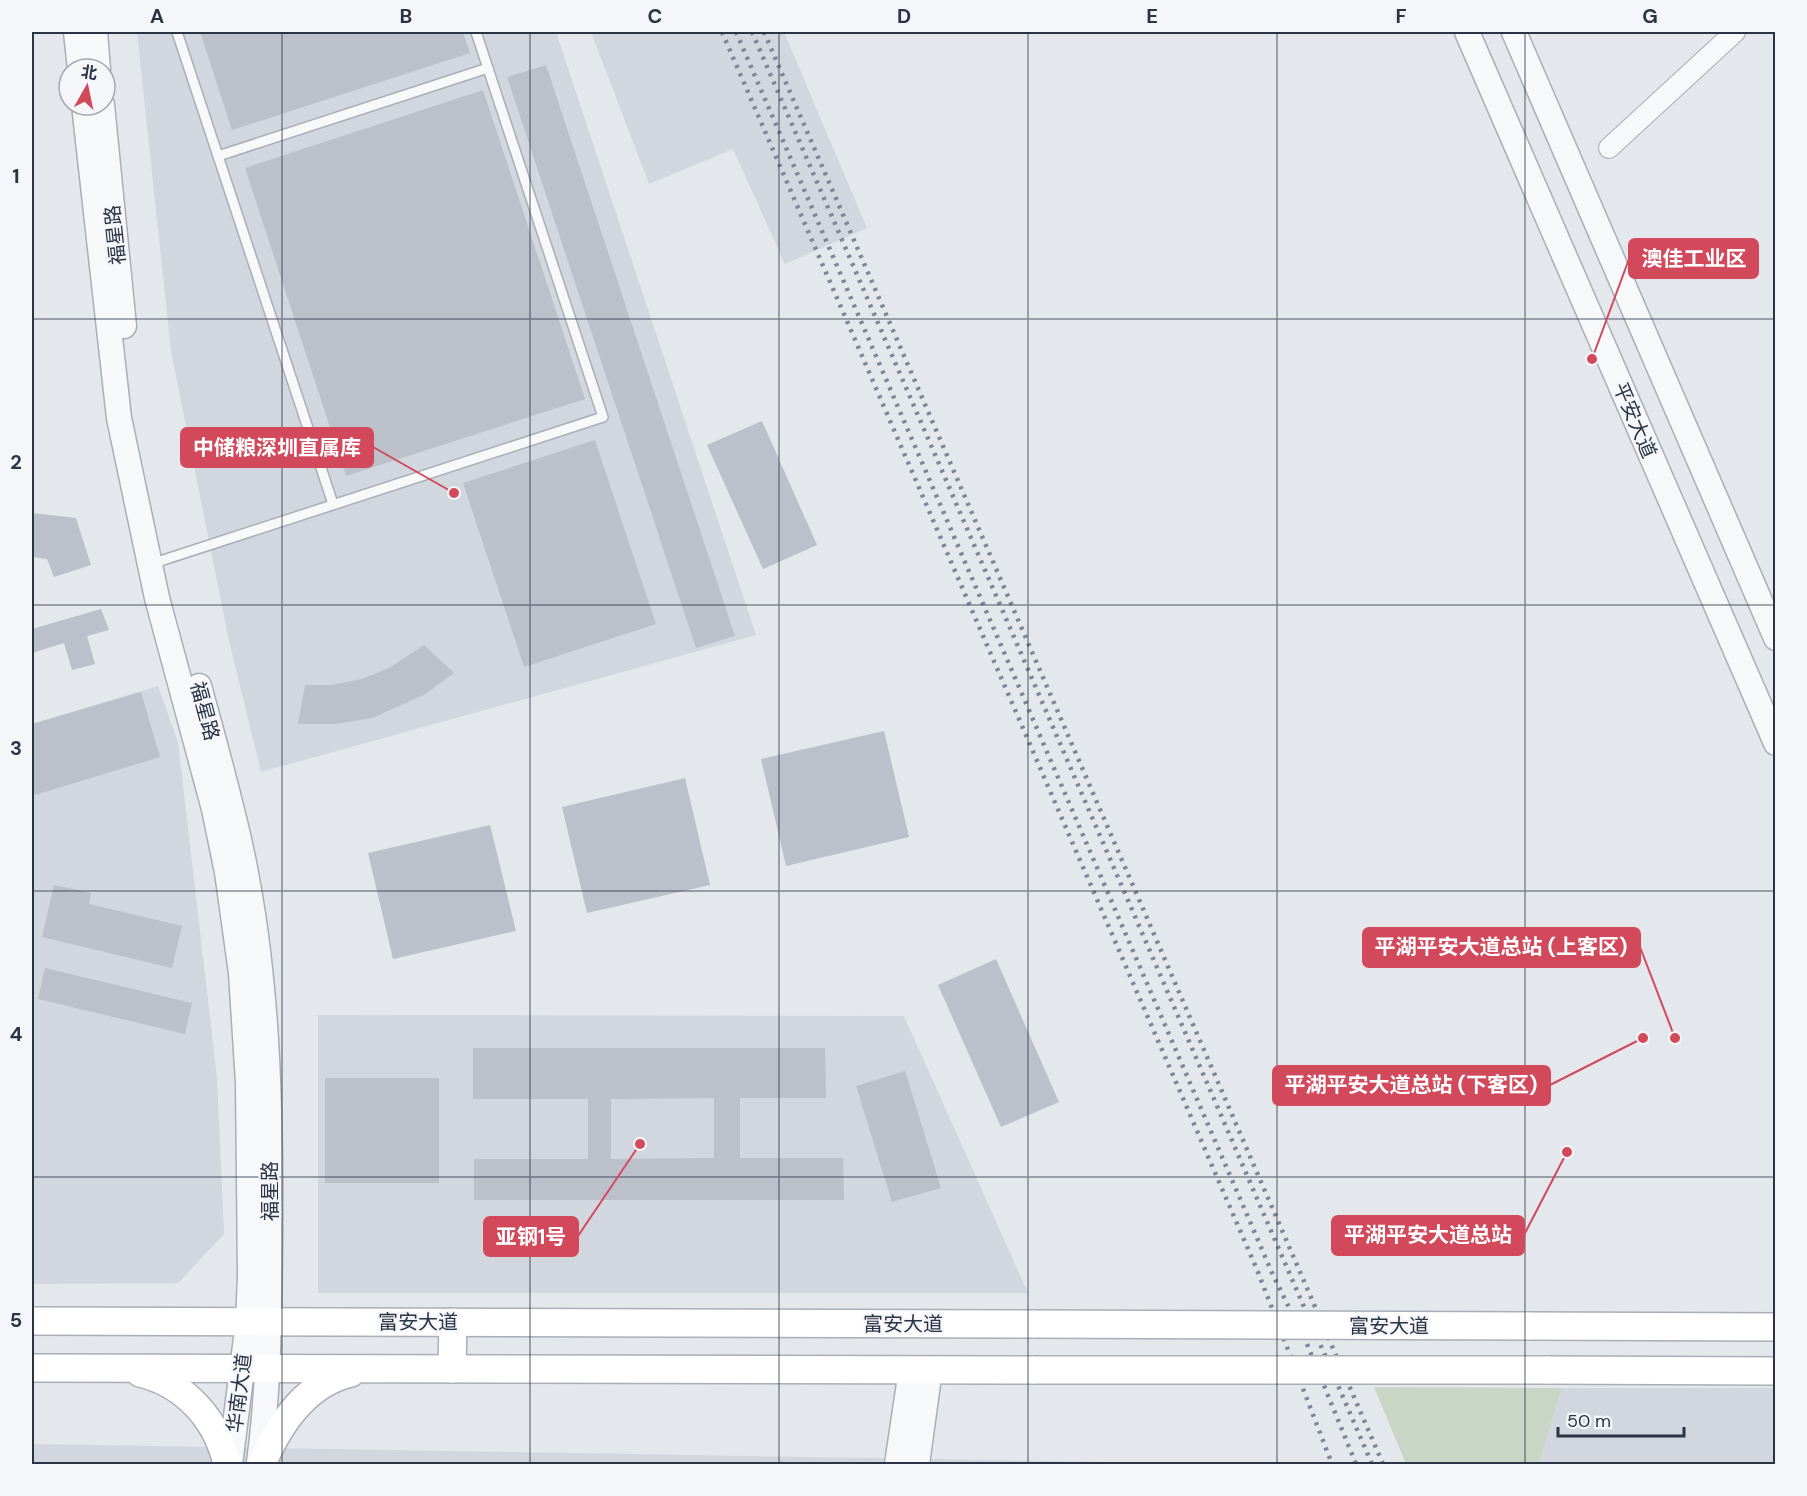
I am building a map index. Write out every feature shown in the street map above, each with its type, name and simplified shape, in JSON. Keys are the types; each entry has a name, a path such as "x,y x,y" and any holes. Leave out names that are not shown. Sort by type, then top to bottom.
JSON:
{"main road":[{"name":"富安大道","path":"32,1321 1776,1327"},
{"path":"452,1369 453,1322"},
{"path":"32,1368 1776,1371"},
{"path":"119,1368 164,1381 183,1392 200,1408 213,1426 228,1464"},
{"path":"260,1464 281,1426 311,1392 328,1381 369,1369"}],"street":[{"path":"76,32 79,57"},
{"path":"94,32 97,57"},
{"name":"平安大道","path":"1467,32 1776,743"},
{"path":"1514,32 1776,638"},
{"path":"1609,148 1735,32"},
{"name":"福星路","path":"85,117 112,374 125,451 230,804 253,918 269,1090 259,1322"},
{"name":"福星路","path":"103,117 130,385 157,562"},
{"name":"华南大道","path":"228,1464 255,1369 259,1322"},
{"name":"华南大道","path":"255,1369 266,1413 260,1464"},
{"path":"897,1464 920,1370"},
{"path":"916,1464 920,1370"}],"lane":[{"path":"177,32 333,504"},
{"path":"157,562 603,417 476,32"},
{"path":"218,156 488,68"}],"shaded area":[{"path":"137,32 556,32 756,635 261,772 229,641 171,351"},
{"path":"591,32 784,32 867,228 785,264 733,149 649,184"},
{"path":"158,686 178,742 217,1078 224,1234 178,1283 32,1284 32,724"},
{"path":"318,1015 904,1016 1028,1293 318,1293"},
{"path":"1562,1388 1775,1388 1775,1464 1539,1464"},
{"path":"32,1444 1163,1463 1168,1464 32,1464"}],"green space":[{"path":"1374,1387 1562,1388 1539,1464 1406,1464"}],"building":[{"path":"200,32 463,32 470,53 232,130"},
{"path":"546,65 735,636 696,648 507,77"},
{"path":"483,90 585,399 346,476 245,168"},
{"path":"762,421 817,545 763,569 707,445"},
{"path":"595,440 656,624 524,667 463,483"},
{"path":"32,513 76,518 91,565 54,577 47,559 32,557"},
{"path":"101,609 109,630 87,636 95,664 72,670 64,643 32,653 32,629"},
{"path":"424,645 454,673 424,695 372,718 336,724 298,724 305,685 332,685 362,679 389,668"},
{"path":"141,692 160,757 32,796 32,724"},
{"path":"884,731 909,837 786,866 761,759"},
{"path":"685,778 710,885 587,913 562,807"},
{"path":"490,825 516,931 393,959 368,853"},
{"path":"54,885 91,893 89,904 182,926 172,968 42,937"},
{"path":"996,959 1059,1102 1001,1127 938,985"},
{"path":"45,968 192,1003 185,1034 38,999"},
{"path":"473,1048 825,1048 826,1098 740,1098 740,1158 843,1158 844,1200 474,1200 474,1159 588,1159 588,1099 473,1099","holes":["714,1098 714,1158 611,1159 611,1099"]},
{"path":"905,1071 941,1188 892,1202 856,1086"},
{"path":"325,1078 439,1078 439,1183 325,1183"}],"railway":[{"path":"722,32 1258,1272 1332,1464"},
{"path":"736,32 1273,1275 1307,1344 1356,1464"},
{"path":"752,32 1372,1464"},
{"path":"764,32 1383,1464"}],"place":[{"name":"澳佳工业区","path":"1592,359"},
{"name":"中储粮深圳直属库","path":"454,493"},
{"name":"平湖平安大道总站 (下客区)","path":"1643,1038"},
{"name":"平湖平安大道总站 (上客区)","path":"1675,1038"},
{"name":"亚钢1号","path":"640,1144"},
{"name":"平湖平安大道总站","path":"1567,1152"}]}
